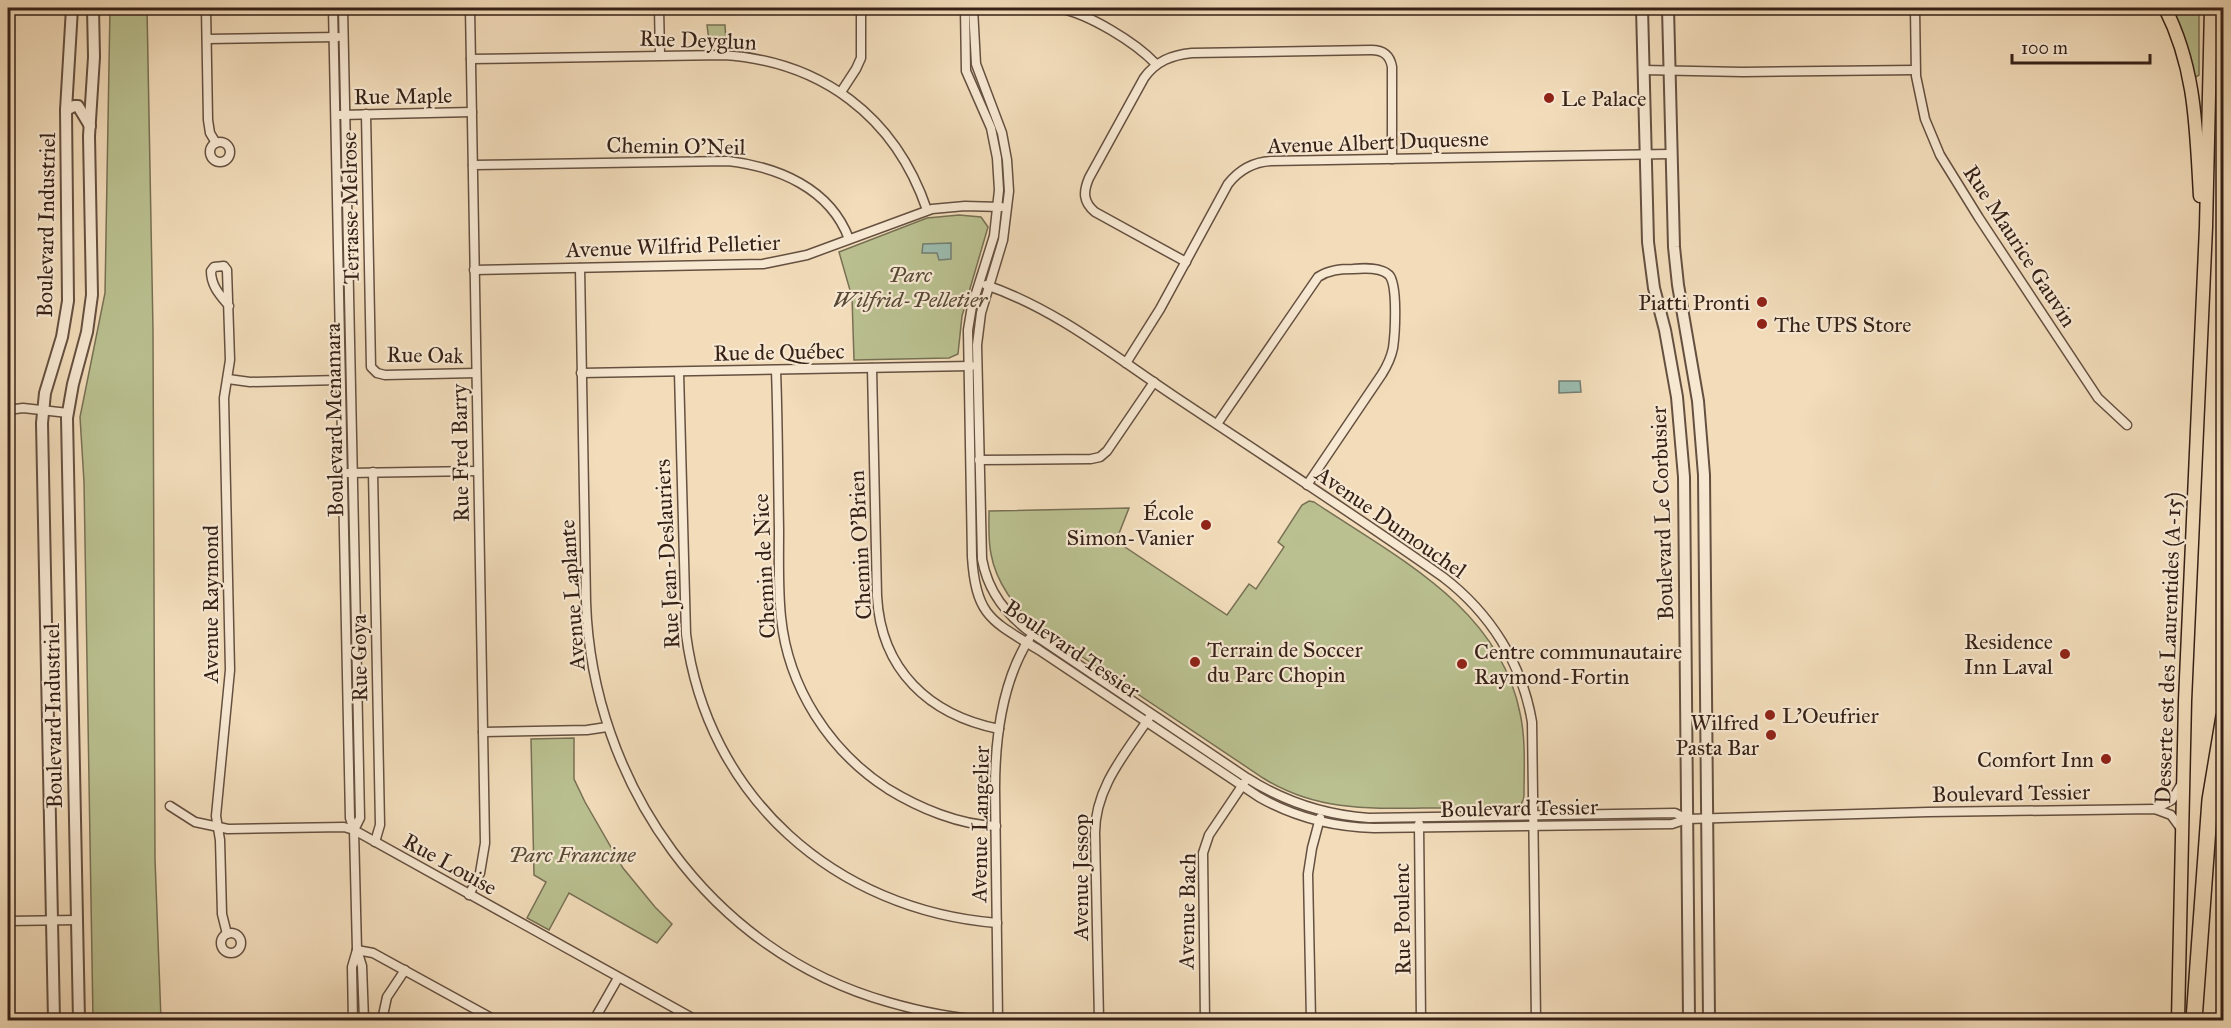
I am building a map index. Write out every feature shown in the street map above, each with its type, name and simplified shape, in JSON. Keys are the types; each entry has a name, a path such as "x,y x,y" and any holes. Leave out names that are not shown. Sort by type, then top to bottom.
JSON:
{"highway":[{"path":"2194,1020 2210,800 2223,716"}],"main road":[{"path":"2165,8 2184,55 2195,107 2204,278"},
{"path":"2204,278 2211,8"},
{"name":"Desserte est des Laurentides (A-15)","path":"2178,1020 2185,701 2204,278"}],"street":[{"name":"Boulevard Industriel","path":"54,1020 43,410 47,384 62,337 68,301 66,110 72,8"},
{"name":"Boulevard Industriel","path":"79,1020 68,412 92,302 90,127 94,57 93,8"},
{"path":"206,8 208,125 216,143"},
{"name":"Boulevard Mcnamara","path":"333,8 350,818 354,830 357,950 362,966 364,1020"},
{"name":"Boulevard Mcnamara","path":"343,8 360,818 354,830"},
{"name":"Rue Fred Barry","path":"469,895 480,873 485,851 470,8"},
{"path":"659,8 660,55"},
{"path":"841,92 861,58 861,8"},
{"path":"969,9 1011,8"},
{"path":"1059,8 1092,20 1132,44 1156,64"},
{"name":"Boulevard Le Corbusier","path":"1642,8 1650,259 1676,389 1684,477 1689,1020"},
{"name":"Boulevard Le Corbusier","path":"1668,8 1672,136 1670,154 1676,267 1697,391 1703,452 1709,1020"},
{"name":"Rue Maurice Gauvin","path":"1915,8 1915,70 1929,129 1950,172 2098,399 2127,425"},
{"name":"Boulevard Tessier","path":"969,9 977,70 996,116 1006,151 1009,179 969,322 979,460 981,540 983,563 987,576 1002,607 1016,621 1242,786 1283,810 1320,816 1363,827 1672,824 1687,819 1708,818 2155,809"},
{"path":"207,39 344,37"},
{"path":"1186,262 1095,212 1085,199 1084,191 1089,178 1144,78 1156,64 1171,57 1192,53 1380,51 1387,56 1391,64 1392,159"},
{"name":"Rue Deyglun","path":"471,59 723,55 760,59 803,72 841,92 869,115 889,137 913,177 927,210"},
{"path":"1643,70 1743,72 1915,70"},
{"name":"Boulevard Industriel","path":"66,110 78,106 90,127"},
{"name":"Rue Maple","path":"335,115 471,112"},
{"name":"Terrasse Melrose","path":"366,114 370,361 375,371"},
{"name":"Avenue Albert Duquesne","path":"1126,363 1186,262 1228,184 1247,167 1271,161 1670,154"},
{"name":"Chemin O'Neil","path":"473,165 728,160 754,164 780,172 810,190 834,211 849,239"},
{"name":"Avenue Wilfrid Pelletier","path":"474,270 763,264 798,258 927,210 947,207 1003,207"},
{"name":"Boulevard Tessier","path":"1003,207 1001,249 978,328 972,366 971,550 975,587 981,603 995,622 1247,778 1320,816 1419,818 1675,813 1687,819"},
{"name":"Avenue Laplante","path":"580,268 587,625 591,663 607,727 636,794 663,839 689,872 714,898 737,921 761,940 808,969 873,998 949,1016 998,1020 1100,1020"},
{"path":"1217,424 1318,277 1338,269 1374,269 1386,273 1392,281 1394,293 1393,344 1390,360 1307,485"},
{"name":"Avenue Dumouchel","path":"981,283 1019,297 1053,315 1453,585 1478,610 1502,641 1520,678 1531,713 1534,751 1536,1020"},
{"name":"Avenue Raymond","path":"226,934 222,914 220,840 216,814 230,670 224,398 228,379 230,343 228,306"},
{"name":"Rue de Québec","path":"581,373 972,366"},
{"name":"Chemin O'Brien","path":"872,368 877,596 884,637 899,667 927,698 963,719 999,729"},
{"name":"Chemin de Nice","path":"776,370 781,616 789,658 801,689 829,735 850,759 875,780 932,811 970,822 996,825"},
{"name":"Rue Oak","path":"375,371 385,375 476,373"},
{"name":"Rue Jean-Deslauriers","path":"679,372 686,634 691,666 700,698 711,728 726,757 750,793 779,826 803,848 838,873 876,894 917,909 949,917 997,923"},
{"path":"228,379 249,382 340,380"},
{"path":"979,460 1100,457 1107,451 1154,382"},
{"path":"8,410 23,408 68,412"},
{"path":"342,474 478,471"},
{"name":"Rue Goya","path":"374,472 380,825 375,842"},
{"name":"Avenue Langelier","path":"998,1020 995,776 999,729 1011,681 1033,634"},
{"name":"Avenue Jessop","path":"1100,1020 1095,833 1097,810 1107,782 1150,718"},
{"path":"483,732 586,730 607,727"},
{"name":"Avenue Bach","path":"1205,1020 1203,853 1209,835 1247,778"},
{"path":"2155,809 2172,800 2183,781"},
{"name":"Rue Louise","path":"170,806 195,822 218,828 344,827 354,830 696,1020"},
{"path":"2155,809 2171,815 2182,830"},
{"path":"1311,1020 1308,881 1312,848 1320,816"},
{"name":"Rue Poulenc","path":"1419,818 1421,1020"},
{"path":"8,921 76,920"},
{"path":"357,950 370,952 495,1020"},
{"name":"Boulevard Mcnamara","path":"353,1020 352,967 357,950"},
{"path":"382,1020 387,996 405,970"},
{"path":"594,1020 618,978"}],"green space":[{"path":"110,8 147,8 153,330 155,859 161,1020 93,1020 84,482 80,417 105,293"},
{"path":"2170,8 2199,8 2199,75 2194,78 2182,33"},
{"path":"707,25 725,25 726,42 709,41"},
{"name":"Parc Wilfrid-Pelletier","path":"959,215 981,217 988,227 962,316 958,354 949,358 854,360 852,297 839,252 927,218"},
{"path":"1309,501 1378,543 1440,588 1467,614 1490,643 1508,676 1522,723 1524,795 1520,805 1514,807 1360,807 1321,802 1282,789 1036,626 1014,603 1002,584 997,575 990,549 989,511 1129,508 1116,541 1227,615 1249,584 1256,589 1284,547 1278,542 1302,505"},
{"name":"Parc Francine","path":"574,738 574,779 585,802 623,868 672,924 657,943 569,893 549,930 527,918 546,882 534,875 531,739"}],"shaded area":[{"path":"951,243 951,259 939,260 937,253 922,253 923,244"},
{"path":"1559,381 1580,381 1581,392 1559,393"}],"place":[{"name":"Le Palace","path":"1549,98"},
{"name":"Piatti Pronti","path":"1762,302"},
{"name":"The UPS Store","path":"1762,324"},
{"name":"École Simon-Vanier","path":"1206,525"},
{"name":"Residence Inn Laval","path":"2065,654"},
{"name":"Terrain de Soccer du Parc Chopin","path":"1195,662"},
{"name":"Centre communautaire Raymond-Fortin","path":"1462,664"},
{"name":"L'Oeufrier","path":"1770,715"},
{"name":"Wilfred Pasta Bar","path":"1771,735"},
{"name":"Comfort Inn","path":"2106,759"}]}
